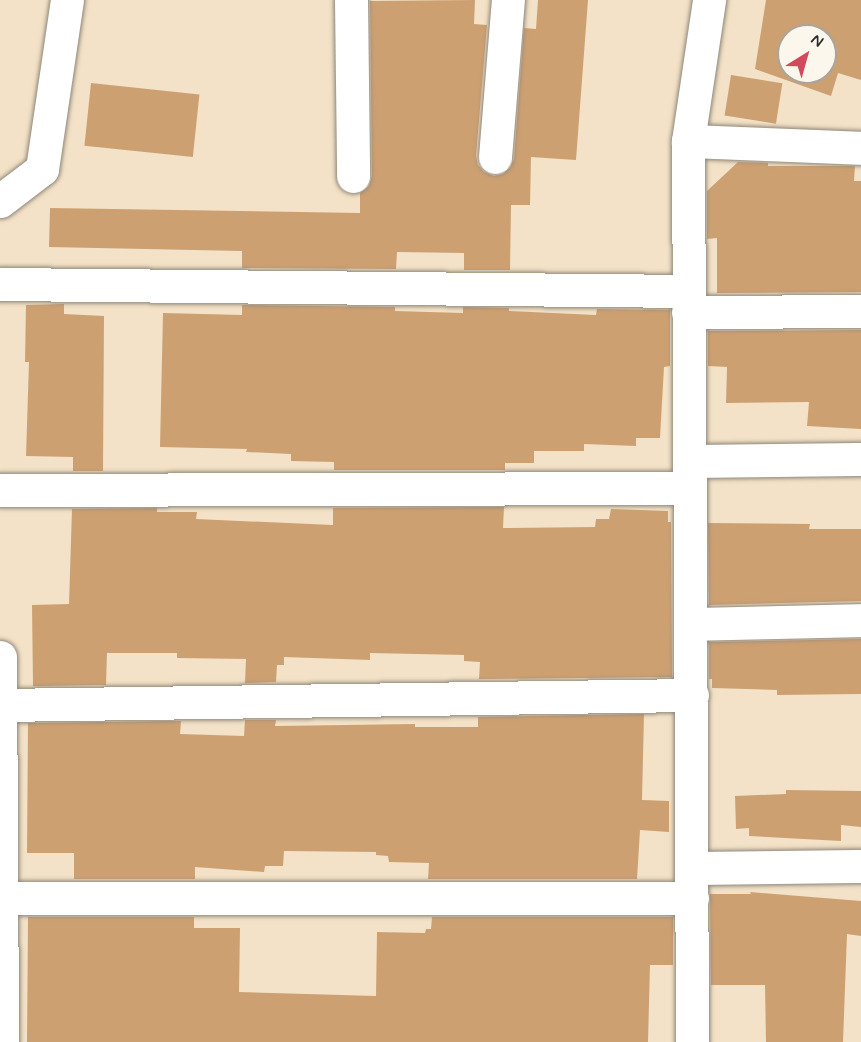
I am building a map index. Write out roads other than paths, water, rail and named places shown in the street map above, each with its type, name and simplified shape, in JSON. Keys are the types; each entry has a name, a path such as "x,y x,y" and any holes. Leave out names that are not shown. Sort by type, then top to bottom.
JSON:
{"street":[{"path":"0,201 42,169 67,0"},
{"path":"351,0 353,176"},
{"path":"495,158 508,0"},
{"path":"692,1042 688,141 709,0"},
{"path":"688,141 861,148"},
{"path":"0,284 687,301 861,311"},
{"path":"0,490 689,474 861,459"},
{"path":"691,624 861,620"},
{"path":"0,657 2,1042"},
{"path":"1,705 692,695"},
{"path":"1,898 692,883 861,866"}]}
